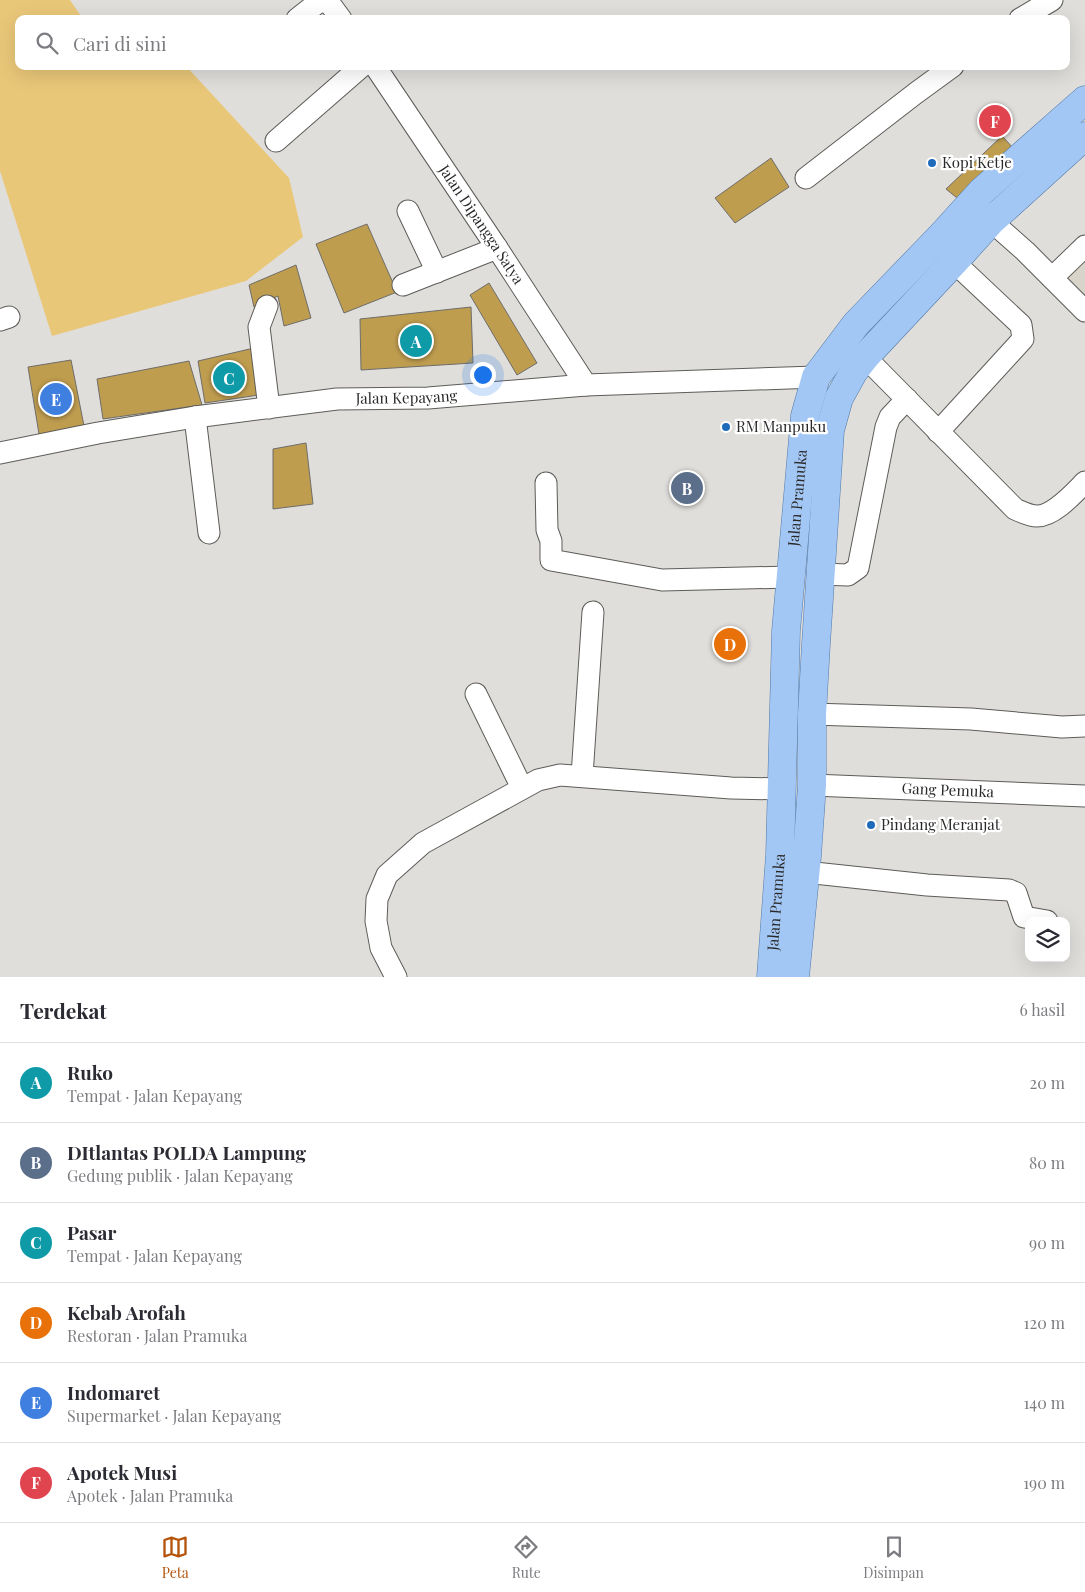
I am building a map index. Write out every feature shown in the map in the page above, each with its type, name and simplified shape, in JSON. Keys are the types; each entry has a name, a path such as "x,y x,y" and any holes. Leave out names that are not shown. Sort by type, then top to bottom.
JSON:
{"main road":[{"name":"Jalan Pramuka","path":"771,977 780,855 784,679 790,577 805,416 816,377 856,324 982,191 1085,100"},
{"path":"1054,127 1081,147"},
{"name":"Jalan Pramuka","path":"794,977 812,785 812,714 830,430 839,398 854,371 865,357 991,221 1081,147"},
{"path":"780,855 806,864"}],"street":[{"path":"302,15 316,4 325,0 337,15"},
{"path":"1027,15 1052,0"},
{"path":"276,141 357,70"},
{"name":"Jalan Dipangga Satya","path":"378,70 586,385"},
{"path":"806,178 948,70"},
{"path":"408,211 437,272"},
{"path":"991,221 1085,311"},
{"path":"1052,278 1085,246"},
{"path":"403,285 497,248"},
{"path":"938,432 1023,339 1021,324 954,262"},
{"path":"267,306 259,327 269,408"},
{"path":"865,357 1015,509 1039,516 1062,505 1085,482"},
{"name":"Jalan Kepayang","path":"0,453 98,433 195,417 336,399 428,398 586,385 816,377"},
{"path":"820,574 848,574 858,568 886,427 890,417 907,399"},
{"path":"195,417 210,533"},
{"path":"546,483 547,530 551,541 551,560 662,580 790,577"},
{"path":"582,776 594,612"},
{"path":"476,694 522,788"},
{"path":"812,714 971,719 1085,726"},
{"path":"396,977 381,948 376,921 377,899 387,875 422,843 538,780 560,775 730,788 781,789"},
{"name":"Gang Pemuka","path":"812,785 1085,796"},
{"path":"806,864 927,884 1009,890 1016,893 1025,917"}],"shaded area":[{"path":"0,0 70,0 80,15 15,15 15,70 190,70 289,178 303,237 246,281 52,336 0,171"},
{"path":"1085,258 1085,295 1065,275"}],"building":[{"path":"1002,136 1015,150 962,202 946,189"},
{"path":"771,158 789,187 735,223 715,198"},
{"path":"367,224 397,292 344,313 316,244"},
{"path":"296,265 311,318 284,326 278,296 254,307 249,285"},
{"path":"489,283 537,363 517,375 470,295"},
{"path":"471,307 473,363 361,370 360,319"},
{"path":"254,348 259,395 205,403 198,361"},
{"path":"71,360 85,431 40,440 28,367"},
{"path":"189,361 202,405 103,419 97,379"},
{"path":"306,443 313,504 273,509 273,449"}],"place":[{"name":"Apotek Musi","path":"995,121"},
{"name":"Kopi Ketje","path":"932,163"},
{"name":"Ruko","path":"416,341"},
{"name":"Pasar","path":"229,378"},
{"name":"Indomaret","path":"56,399"},
{"name":"RM Manpuku","path":"726,427"},
{"name":"DItlantas POLDA Lampung","path":"687,488"},
{"name":"Kebab Arofah","path":"730,644"},
{"name":"Pindang Meranjat","path":"871,825"}]}
